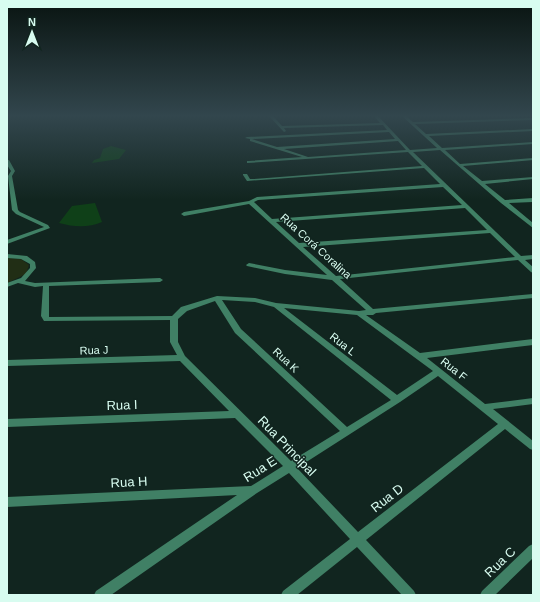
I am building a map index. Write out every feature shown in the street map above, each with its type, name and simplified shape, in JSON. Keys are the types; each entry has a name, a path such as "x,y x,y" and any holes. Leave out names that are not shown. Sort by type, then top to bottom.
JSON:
{"street":[{"path":"265,144 310,158"},
{"path":"276,148 336,144"},
{"path":"402,144 533,271"},
{"path":"436,144 533,226"},
{"path":"249,162 516,144"},
{"path":"459,165 533,159"},
{"path":"7,161 13,171 9,176 14,206 18,213 46,226 47,228 7,242"},
{"path":"245,175 249,180 253,180 425,167"},
{"path":"481,183 533,178"},
{"path":"184,214 250,202 257,199 444,185"},
{"path":"7,196 13,194"},
{"path":"503,202 533,200"},
{"name":"Rua Corá Coralina","path":"250,202 300,245 373,313"},
{"path":"272,221 466,206"},
{"path":"300,245 491,231"},
{"path":"7,256 22,257 29,259 33,263 33,268 30,274 7,285"},
{"path":"249,265 285,272 335,278 533,257"},
{"path":"18,281 35,285 160,280"},
{"path":"46,284 45,316 47,319 174,318 184,309 217,298 246,299 276,305 373,313 533,296"},
{"name":"Rua K","path":"217,298 238,331 347,432"},
{"name":"Rua L","path":"276,305 397,400"},
{"name":"Rua F","path":"359,313 419,356 533,446"},
{"name":"Rua Principal","path":"174,318 174,342 182,358 290,467 410,595"},
{"path":"419,356 533,342"},
{"name":"Rua J","path":"7,363 182,358"},
{"name":"Rua E","path":"100,595 253,490 347,432 438,372"},
{"path":"485,408 533,401"},
{"name":"Rua I","path":"7,423 238,414"},
{"name":"Rua D","path":"287,595 504,424"},
{"name":"Rua H","path":"7,502 253,490"},
{"name":"Rua C","path":"486,595 533,550"}],"shaded area":[{"path":"111,146 126,150 119,159 92,163 94,160 100,158 103,149"},
{"path":"95,203 102,222 81,226 59,223 72,206"},
{"path":"7,258 21,259 29,265 26,274 7,283"}]}
